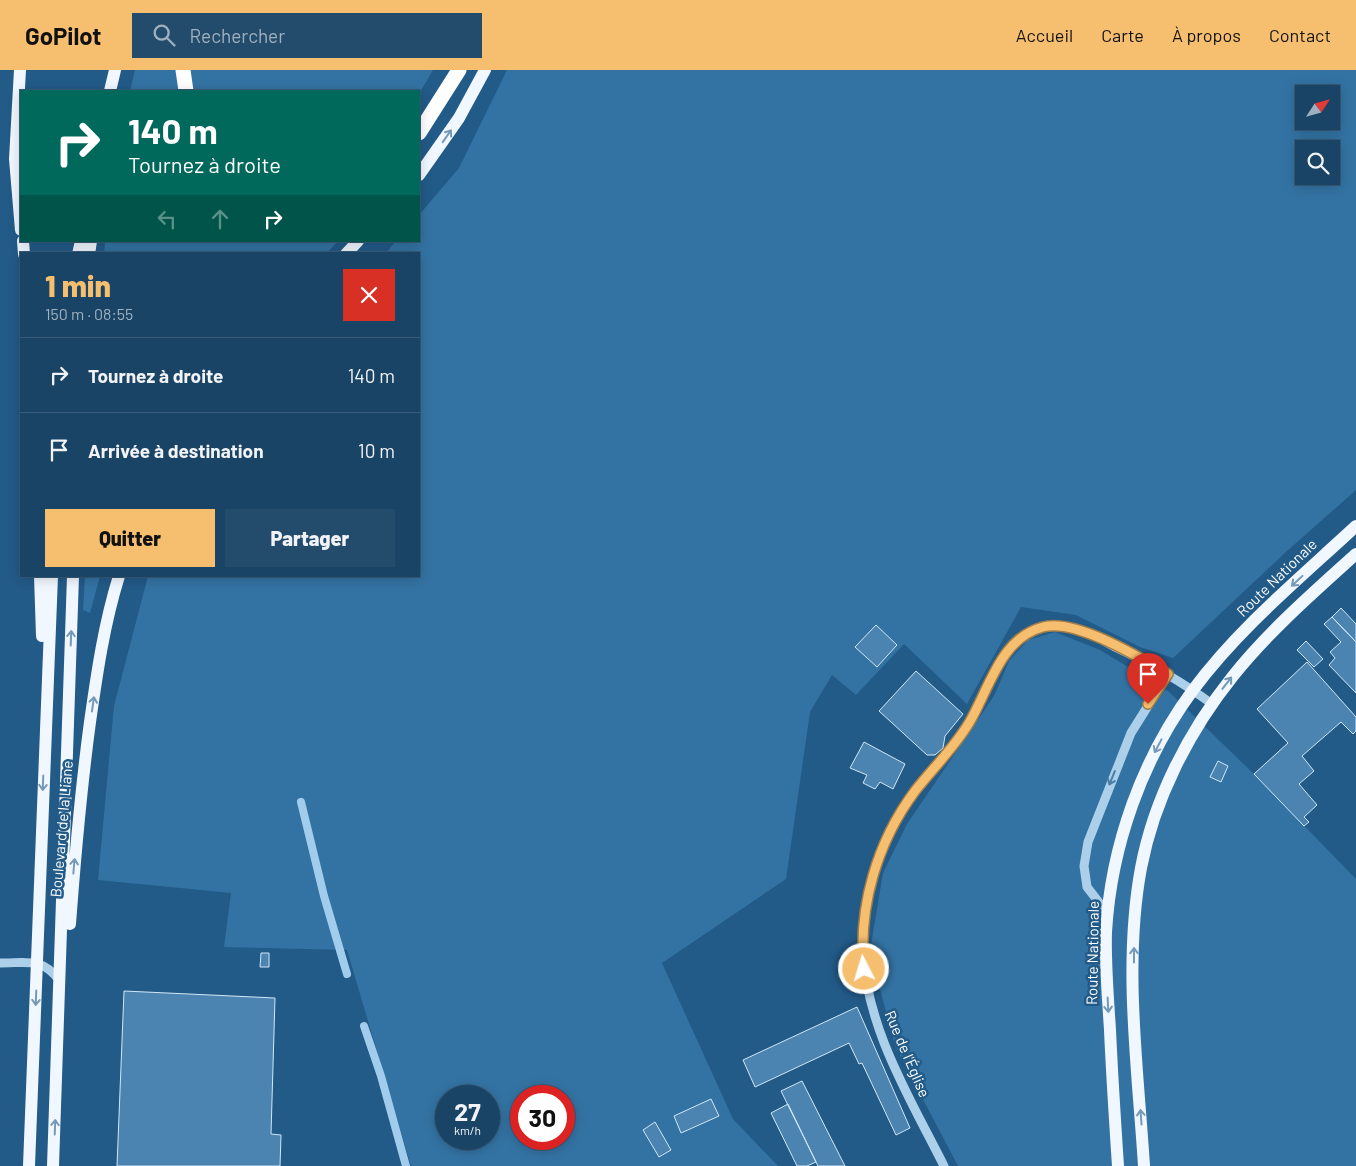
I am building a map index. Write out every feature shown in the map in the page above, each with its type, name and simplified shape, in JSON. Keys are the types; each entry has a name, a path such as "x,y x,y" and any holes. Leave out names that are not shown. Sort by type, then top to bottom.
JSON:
{"highway":[{"path":"183,70 186,90"},
{"path":"420,131 459,70"}],"main road":[{"path":"20,70 15,158 20,218"},
{"path":"110,90 115,70"},
{"path":"420,174 460,118 485,70"},
{"path":"348,252 357,242"},
{"name":"Route Nationale","path":"1118,1166 1107,980 1108,914 1117,858 1134,801 1160,741 1193,690 1251,625 1356,526"},
{"path":"1144,1166 1134,997 1135,926 1138,888 1144,852 1164,793 1180,760 1212,704 1261,644 1356,554"},
{"name":"Boulevard de la Liane","path":"40,577 45,734"},
{"name":"Boulevard de la Liane","path":"29,1166 52,577"},
{"name":"Boulevard de la Liane","path":"53,1166 73,577"},
{"name":"Boulevard de la Liane","path":"57,1089 83,776 102,646 119,577"}],"street":[{"name":"Rue de l'Église","path":"944,1166 890,1054 877,1021 867,987 863,951 864,921 876,868 889,836 914,794 962,734 1001,661 1024,636 1042,627 1074,628 1168,674 1212,704"},
{"path":"1108,914 1087,887 1084,866 1088,842 1131,733 1168,674"},
{"path":"0,963 36,963 48,968 60,982"}],"shaded area":[{"path":"135,70 433,70 420,92 420,90 130,90"},
{"path":"507,70 1356,70 1356,490 1287,551 1173,658 1140,647 1076,615 1021,607 967,704 904,644 856,695 832,675 810,712 786,879 662,963 733,1119 778,1166 411,1166 347,950 224,947 231,893 98,880 114,706 148,577 420,577 420,252 387,252 395,242 420,242 420,214 459,168"},
{"path":"105,242 337,242 328,252 104,252"},
{"path":"85,577 100,577 90,613 83,610"},
{"path":"1055,632 1100,650 1168,691 1254,774 1356,879 1356,1166 958,1166 895,1046 870,951 883,873 907,824 994,696 1009,661 1028,640"}],"building":[{"path":"1341,608 1356,624 1356,642 1332,617"},
{"path":"1332,617 1356,642 1356,693 1329,665 1335,658 1330,652 1341,642 1324,624"},
{"path":"876,625 897,645 877,667 855,647"},
{"path":"1306,641 1323,659 1314,667 1297,650"},
{"path":"1307,662 1356,717 1356,731 1353,734 1341,722 1302,756 1314,771 1299,784 1317,805 1304,817 1309,822 1304,826 1254,774 1288,743 1257,709"},
{"path":"916,671 963,714 945,736 943,748 935,755 927,755 879,711"},
{"path":"864,742 905,764 893,789 880,782 875,789 863,783 867,775 850,768"},
{"path":"1218,761 1228,766 1221,782 1210,777"},
{"path":"261,953 269,953 269,967 260,967"},
{"path":"124,991 275,998 271,1134 281,1135 280,1166 117,1166"},
{"path":"857,1007 910,1128 896,1135 862,1063 859,1064 849,1043 755,1087 743,1060"},
{"path":"802,1081 845,1166 818,1166 781,1091"},
{"path":"711,1099 719,1116 681,1133 674,1116"},
{"path":"788,1104 816,1162 807,1166 797,1166 771,1113"},
{"path":"655,1122 671,1150 659,1157 643,1130"}],"waterway":[{"path":"301,802 324,896 347,974"},
{"path":"364,1026 381,1076 406,1166"}],"route":[{"path":"864,969 862,934 866,906 876,868 895,822 924,780 962,734 970,722 994,673 1015,643 1042,627 1063,626 1086,632 1168,674 1148,704"}]}
